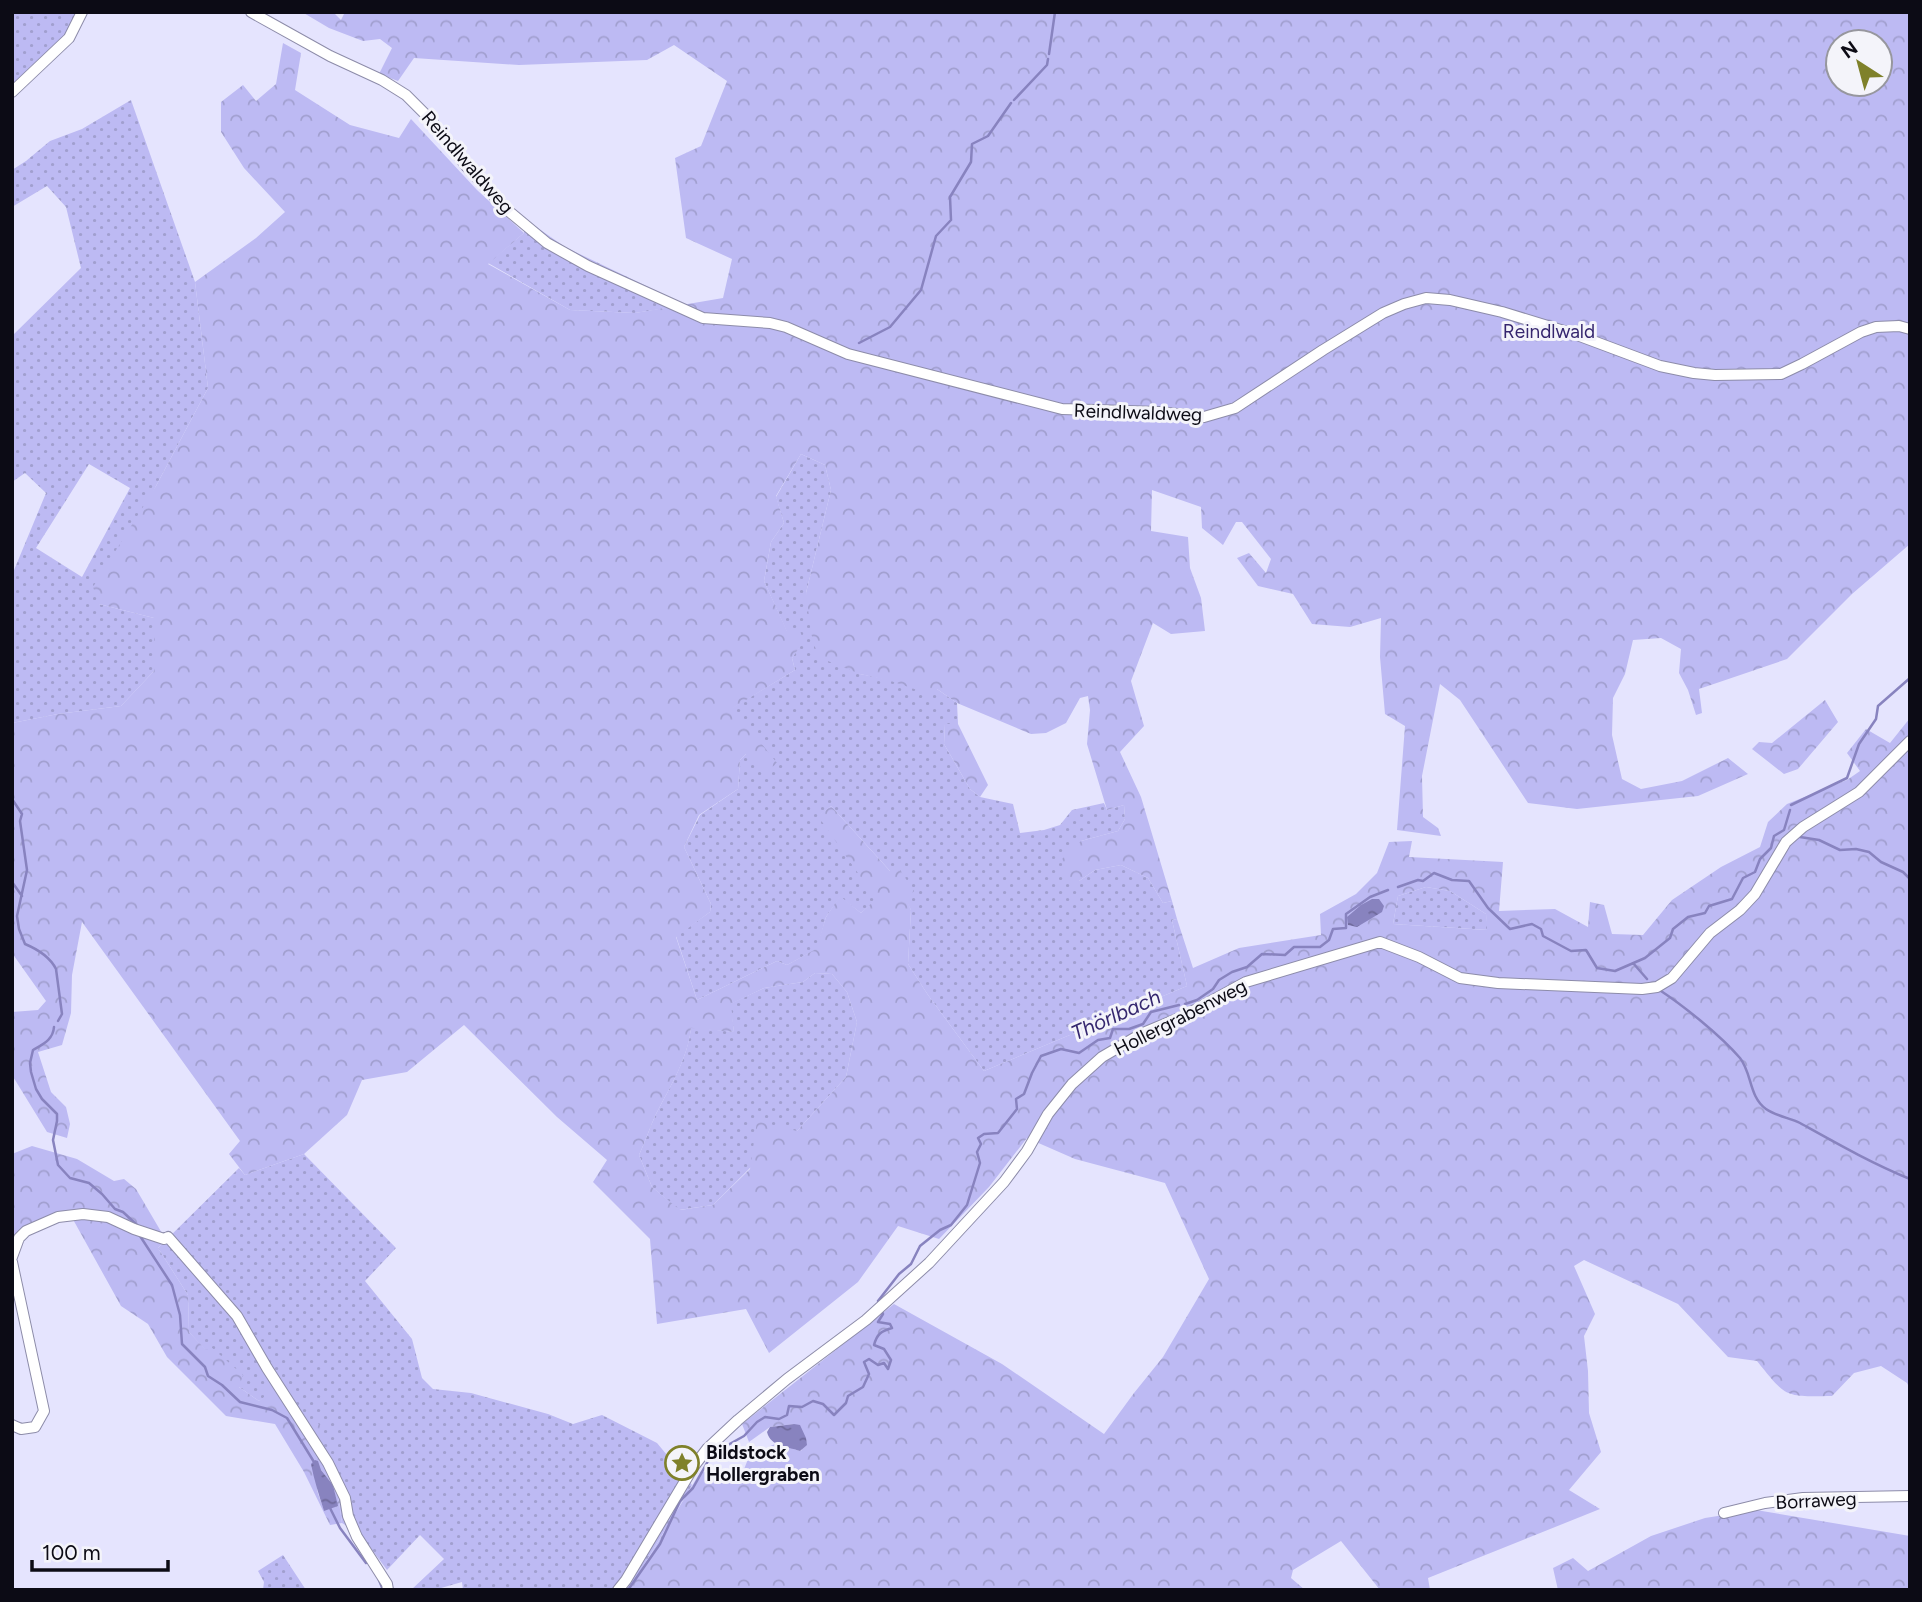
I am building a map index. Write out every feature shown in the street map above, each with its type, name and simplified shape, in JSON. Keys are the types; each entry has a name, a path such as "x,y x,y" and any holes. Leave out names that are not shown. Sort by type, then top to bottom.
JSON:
{"street":[{"path":"12,92 69,38 82,12"},
{"name":"Reindlwaldweg","path":"251,12 330,56 397,88 430,119 467,167 506,208 547,243 588,266 703,318 770,323 786,327 848,354 1062,409 1204,416 1235,408 1383,313 1426,298 1450,300 1502,312 1577,335 1660,366 1715,375 1781,374 1861,332 1876,327 1899,326 1910,329"},
{"name":"Hollergrabenweg","path":"618,1590 707,1449 787,1379 886,1304 929,1263 1004,1182 1027,1151 1048,1114 1072,1084 1102,1057 1143,1033 1184,1016 1246,982 1380,942 1419,957 1460,978 1552,985 1642,989 1657,987 1672,978 1710,933 1740,910 1755,894 1786,842 1803,827 1859,792 1910,741"},
{"path":"12,1425 21,1430 35,1427 44,1411 12,1260 19,1238 26,1231 58,1217 83,1214 108,1217 164,1239 168,1237 237,1316 328,1463 345,1498 348,1516 357,1537 387,1584 388,1590"},
{"name":"Borraweg","path":"1724,1513 1765,1503 1803,1498 1910,1496"}],"green space":[{"path":"12,12 76,12 68,31 47,56 31,66 12,86"},
{"name":"Reindlwald","path":"302,12 333,12 341,20 345,12 1910,12 1910,544 1852,594 1787,659 1699,689 1702,713 1696,715 1679,673 1681,649 1661,638 1633,640 1625,674 1613,698 1612,735 1622,779 1641,789 1682,781 1728,758 1748,774 1698,796 1577,809 1528,803 1460,700 1440,684 1422,776 1423,817 1438,828 1441,836 1397,830 1405,726 1385,714 1380,657 1381,618 1350,627 1312,624 1293,594 1258,586 1237,558 1249,553 1266,573 1271,559 1242,522 1236,522 1223,545 1202,528 1201,507 1152,490 1151,531 1188,537 1190,568 1201,598 1205,631 1171,634 1153,623 1131,681 1144,726 1120,752 1141,797 1172,901 1163,903 1148,878 1121,865 1095,870 1079,881 1064,880 1062,859 1081,841 1118,831 1125,819 1124,805 1107,810 1087,744 1090,710 1088,696 1080,698 1066,723 1046,733 1031,734 957,703 937,689 926,693 860,674 818,657 811,633 806,593 831,490 825,465 801,454 776,496 784,523 771,542 764,581 787,631 799,629 804,641 792,658 795,670 733,708 777,763 768,771 746,754 740,760 738,789 699,815 684,847 711,904 710,912 676,937 697,1000 777,961 787,965 816,949 826,917 840,896 861,913 876,899 818,816 831,806 890,871 900,870 914,891 907,901 911,910 908,964 984,1071 1187,986 1172,920 1177,919 1193,968 1239,948 1321,935 1320,914 1356,894 1377,873 1389,842 1412,841 1409,857 1503,862 1499,911 1555,909 1588,927 1590,902 1604,905 1612,934 1643,935 1672,900 1721,867 1760,847 1768,822 1787,804 1847,780 1860,771 1847,753 1866,729 1890,743 1910,718 1910,1389 1907,1383 1881,1366 1854,1373 1832,1396 1804,1396 1787,1392 1774,1382 1757,1361 1728,1357 1678,1304 1584,1260 1574,1266 1595,1314 1584,1336 1589,1413 1601,1452 1569,1490 1600,1509 1428,1578 1430,1590 1380,1590 1341,1541 1293,1570 1291,1578 1305,1590 629,1590 701,1471 739,1482 750,1454 777,1444 802,1450 794,1424 770,1427 749,1442 742,1424 894,1304 1002,1364 1104,1434 1163,1357 1209,1279 1165,1183 1075,1159 1027,1138 989,1187 939,1239 898,1226 858,1282 769,1353 746,1309 657,1324 650,1239 593,1182 607,1160 557,1117 464,1025 407,1072 362,1080 347,1115 304,1154 245,1175 229,1154 240,1141 82,922 72,975 71,1013 62,1045 38,1052 51,1092 66,1107 70,1124 67,1138 47,1132 12,1075 12,1012 38,1010 46,1001 12,953 12,723 121,706 154,671 154,618 99,604 93,587 156,486 208,388 195,282 256,238 285,212 244,168 221,132 221,102 243,85 256,101 276,84 283,43 301,53 295,90 350,125 399,138 411,119 477,190 524,233 488,264 570,310 635,313 723,298 732,259 686,238 675,158 701,146 727,81 674,45 647,60 519,65 414,58 398,81 379,74 392,48 380,39 363,41 329,28","holes":["1426,887 1450,891 1486,914 1487,930 1393,924 1398,896","815,973 832,974 847,992 857,1022 846,1077 797,1131 757,1121 750,1169 713,1205 680,1210 652,1187 639,1155 682,1061 691,1028 734,1032 731,1004 764,988 803,982"]},
{"path":"131,100 195,282 208,388 156,486 99,604 154,618 154,671 121,706 12,723 12,575 46,493 25,473 12,482 12,336 81,268 66,207 47,186 12,207 12,170 50,141 82,129","holes":["89,464 130,488 82,577 36,548"]},
{"path":"525,219 565,247 686,305 635,313 570,310 488,263 524,233"},
{"path":"801,454 825,465 831,490 806,593 860,674 937,689 957,703 958,724 945,724 944,744 970,789 980,797 1013,804 1020,833 1060,825 1072,810 1104,803 1107,810 1124,805 1125,819 1118,831 1081,841 1079,881 1095,870 1121,865 1148,878 1163,903 1172,901 1177,919 1172,920 1187,986 984,1071 908,964 911,910 891,872 831,806 819,816 877,899 861,913 840,897 826,917 817,949 787,965 777,961 697,1000 676,936 710,912 711,904 684,847 700,815 738,789 740,760 746,754 732,708 795,670 792,658 803,641 787,632 764,581 771,542 784,523 776,497"},
{"path":"1825,700 1838,722 1798,769 1784,774 1752,749 1759,742 1772,743"},
{"path":"945,724 958,724 988,785 980,797 970,789 944,744"},
{"path":"1426,887 1450,891 1486,914 1488,930 1393,924 1398,896"},
{"path":"815,973 832,974 847,992 857,1022 846,1077 797,1131 750,1168 713,1205 679,1210 652,1187 639,1155 682,1061 691,1027 734,1032 730,1004 764,988 803,982"},
{"path":"32,1146 77,1159 114,1181 124,1179 136,1189 166,1240 158,1248 188,1295 189,1332 206,1350 211,1347 243,1375 239,1387 259,1401 264,1397 265,1383 271,1381 300,1423 318,1423 326,1436 320,1456 338,1495 342,1523 330,1525 304,1472 275,1424 226,1416 167,1357 148,1324 121,1306 70,1214 38,1220 24,1228 12,1240 12,1154","holes":["321,1470 333,1485 337,1506 324,1510 317,1486"]},
{"path":"304,1154 396,1248 365,1281 412,1339 422,1378 433,1389 471,1393 548,1414 573,1424 602,1415 657,1443 692,1485 629,1590 463,1590 462,1582 434,1590 411,1590 444,1559 420,1535 387,1570 361,1535 342,1523 338,1495 300,1423 264,1398 259,1401 239,1387 189,1332 188,1295 158,1248 239,1168 245,1175"},
{"path":"1756,1510 1910,1536 1910,1590 1558,1590 1553,1568 1573,1558 1588,1571 1651,1536 1705,1518"},
{"path":"283,1555 306,1590 263,1590 264,1582 258,1571"}],"water":[{"path":"1372,899 1379,899 1384,906 1382,912 1357,927 1348,925 1347,917"},
{"path":"800,1425 806,1438 807,1445 800,1451 784,1447 769,1437 767,1432 770,1427"},
{"path":"315,1460 333,1485 338,1506 324,1511 311,1464"}],"waterway":[{"path":"1049,54 1055,12"},
{"path":"1014,100 1047,65 1048,59"},
{"path":"859,343 890,327 921,290 936,236 951,220 950,197 971,162 972,144 988,136 1011,103"},
{"name":"Thörlbach","path":"1791,805 1847,778 1859,744 1876,719 1878,706 1910,678"},
{"path":"12,799 22,814 20,821 27,870 17,916 19,929 25,944 43,954 56,969 62,1014 58,1021"},
{"name":"Thörlbach","path":"1398,887 1418,880 1423,881 1434,873 1452,880 1469,881 1488,908 1510,929 1532,924 1541,929 1543,936 1571,951 1586,950 1597,968 1615,971 1645,958 1670,938 1673,929 1688,917 1705,913 1709,906 1732,899 1743,878 1755,872 1760,859 1771,848 1774,836 1784,830 1790,810"},
{"path":"1800,837 1819,840 1840,850 1869,852 1910,879"},
{"path":"12,882 22,896"},
{"name":"Thörlbach","path":"1185,1004 1197,1000 1213,989 1219,980 1247,967 1262,954 1285,955 1294,947 1320,947 1329,940 1333,929 1346,928 1346,914 1370,897 1388,890"},
{"path":"1633,963 1647,979"},
{"path":"1658,989 1701,1021 1740,1058 1756,1098 1766,1109 1800,1123 1868,1160 1910,1179"},
{"name":"Thörlbach","path":"879,1303 899,1274 911,1264 920,1246 951,1225 967,1205 980,1163 977,1152 981,1144 978,1138 984,1134 998,1133 1017,1109 1016,1099 1024,1094 1041,1056 1061,1049 1079,1053 1098,1040 1110,1038 1113,1029 1129,1029 1143,1024 1151,1012 1179,1005"},
{"path":"54,1027 50,1038 33,1050 30,1063 36,1089 57,1114 53,1140 58,1165 70,1178 89,1183 115,1209 123,1212 137,1225"},
{"path":"140,1236 172,1285 180,1315 182,1344 205,1367 208,1376 240,1402 272,1410 287,1418 314,1462"},
{"name":"Thörlbach","path":"628,1590 660,1544 680,1501 693,1488 708,1461 744,1436 765,1417 779,1419 787,1415 789,1406 802,1407 813,1401 823,1404 834,1415 846,1403 848,1396 863,1387 869,1374 864,1362 869,1359 878,1365 884,1363 888,1369 891,1360 884,1349 874,1345 880,1334 892,1328 890,1324 878,1322 883,1314 881,1309"},
{"path":"330,1508 340,1528 366,1563"},
{"path":"379,1580 383,1590"}],"place":[{"name":"Bildstock Hollergraben","path":"682,1463"}]}
